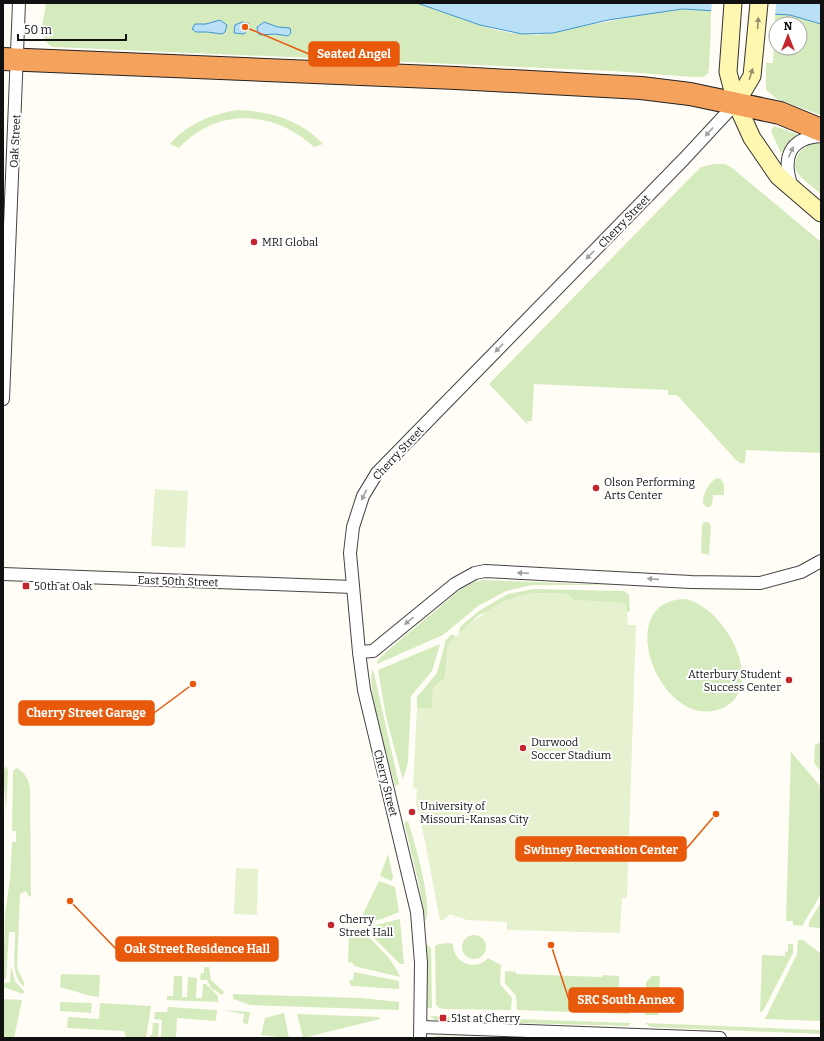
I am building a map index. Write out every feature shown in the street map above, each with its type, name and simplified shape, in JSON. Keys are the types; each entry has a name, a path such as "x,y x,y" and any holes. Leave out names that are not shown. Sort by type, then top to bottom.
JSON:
{"highway":[{"path":"11,60 456,78 641,88 690,94 780,113 821,130"}],"main road":[{"path":"733,3 728,72 736,103 752,138 773,170 821,213"},
{"path":"736,103 752,76 757,42 759,3"}],"street":[{"name":"Oak Street","path":"3,399 11,60 19,7"},
{"name":"Cherry Street","path":"420,1033 421,963 417,912 364,690 359,652 350,553 353,527 363,496 377,473 684,159 736,103"},
{"path":"792,188 787,173 786,163 792,148 798,141 809,136 821,136"},
{"path":"359,652 373,651 455,584 475,573 486,571 692,582 760,583 801,572 821,561"},
{"name":"East 50th Street","path":"3,574 353,587"},
{"path":"420,1033 720,1038"}],"green space":[{"path":"46,3 417,3 496,30 511,33 538,35 647,14 682,9 711,10 709,70 705,76 693,77 613,71 53,47 47,43 42,33"},
{"path":"775,14 793,16 775,16"},
{"path":"808,20 821,24 821,115 777,99 766,90 766,63 773,63 773,56 808,56"},
{"path":"237,110 261,112 284,118 305,129 323,144 314,147 298,135 281,126 264,120 246,118 228,120 210,125 194,135 179,148 170,144 184,131 200,121 218,114"},
{"path":"774,126 797,134 781,153 771,131"},
{"path":"817,142 821,143 821,194 800,176 795,165 798,154 806,146"},
{"path":"724,164 731,167 821,242 821,453 746,450 745,462 742,464 736,460 677,395 668,395 668,390 534,384 532,421 527,421 528,425 489,384 701,167"},
{"path":"717,478 721,479 724,484 724,495 713,495 712,504 710,507 706,507 703,503 705,492 709,485"},
{"path":"155,489 188,491 185,548 151,546"},
{"path":"704,522 708,522 711,526 709,555 701,553 702,525"},
{"path":"482,580 612,585 532,585 506,591 478,606 443,635 377,664 377,661 387,651 460,590 472,583"},
{"path":"534,589 624,591 629,595 630,611 627,612 625,603 573,600 568,594 533,593 479,615 460,633 459,632 460,627 479,611 508,594"},
{"name":"Durwood Soccer Stadium","path":"533,593 569,594 574,600 626,603 628,625 636,625 627,898 622,898 620,933 507,930 507,922 467,920 450,914 440,921 425,841 416,803 417,789 413,788 417,708 432,708 433,688 445,678 448,644 487,611 497,605 520,596"},
{"path":"685,599 701,605 716,618 728,634 737,652 742,670 741,687 733,701 717,710 696,710 677,700 662,683 652,662 647,639 651,620 663,605"},
{"path":"451,635 456,637 448,645 445,678 433,688 432,708 417,708 417,697 437,673 446,640"},
{"path":"440,644 432,671 411,696 408,762 403,780 386,717 378,670"},
{"path":"373,669 399,784 395,786 375,708 371,678"},
{"path":"821,742 821,772 814,763 815,745"},
{"path":"791,752 821,787 821,894 802,926 793,925 793,921 786,921"},
{"path":"6,766 8,771 6,812 3,770"},
{"path":"17,768 22,772 29,783 30,790 31,896 29,897 26,891 20,894 17,968 24,982 24,987 16,975 14,961 15,932 9,932 6,979 3,979 5,914 10,879 12,842 16,842 16,831 12,831 13,771"},
{"path":"408,821 425,888 427,914 425,922 420,889 404,822"},
{"path":"388,854 393,877 392,881 380,876"},
{"path":"236,868 258,869 257,915 234,914"},
{"path":"379,881 395,887 399,912 382,919 358,924"},
{"path":"821,902 821,928 809,927 809,922"},
{"path":"400,919 404,964 400,964 364,928"},
{"path":"349,930 358,930 369,937 389,958 400,977 354,966 353,963 348,962"},
{"path":"474,935 482,939 486,947 482,955 474,959 466,955 462,947 466,939"},
{"path":"798,940 803,940 821,954 821,1021 765,1019 797,954"},
{"path":"449,943 453,944 454,951 457,956 466,963 471,965 477,964 488,958 501,965 500,984 512,998 511,1010 445,1009 438,1008 438,1006 436,1006 435,946"},
{"path":"426,944 431,948 432,1008 427,1008"},
{"path":"788,944 793,944 793,953 763,1011 760,1012 762,955 785,956 785,952 788,951"},
{"path":"11,966 15,981 24,991 23,994 3,987 4,983 10,982"},
{"path":"204,967 209,967 211,980 224,992 222,995 211,988 207,980 200,980 201,973 204,973"},
{"path":"505,971 516,972 516,974 602,977 603,975 619,976 619,992 633,992 632,1011 629,1011 629,1014 517,1010 516,996 505,983"},
{"path":"354,972 399,981 399,989 351,986 349,980 353,980"},
{"path":"61,974 100,975 99,997 60,987"},
{"path":"174,976 182,976 182,997 187,997 188,977 197,978 196,998 202,998 203,984 206,984 218,996 218,1002 167,1000 167,996 173,996"},
{"path":"652,976 660,976 658,1015 645,1015 646,982"},
{"path":"233,994 362,998 399,1002 399,1010 250,1005 233,999"},
{"path":"3,999 22,1000 14,1038 3,1038"},
{"path":"60,1002 92,1003 91,1013 60,1011"},
{"path":"100,1003 151,1006 146,1038 126,1038 124,1031 67,1028 68,1018 70,1017 99,1019"},
{"path":"168,1007 217,1010 216,1021 177,1018 176,1038 161,1038 162,1020 154,1019 155,1012 167,1012"},
{"path":"222,1010 250,1012 248,1024 243,1023 244,1014"},
{"path":"284,1013 289,1038 261,1035 265,1018"},
{"path":"297,1014 379,1017 380,1019 303,1038"},
{"path":"430,1016 631,1023 628,1026 442,1021 435,1020"},
{"path":"153,1023 159,1023 158,1038 150,1038 150,1035 152,1035"},
{"path":"645,1023 821,1030 821,1034 650,1027"},
{"path":"436,1036 490,1038 433,1038"}],"water":[{"path":"417,3 821,3 821,24 808,20 808,16 682,9 608,20 553,33 522,34 480,25"},
{"path":"220,20 227,25 225,32 222,34 196,32 192,29 195,24 206,24"},
{"path":"242,22 248,23 249,27 244,34 234,33 235,25"},
{"path":"264,22 278,27 290,28 291,33 288,36 275,34 260,35 257,27"}],"pier":[{"path":"712,3 776,3 775,16 711,12"}],"place":[{"name":"Seated Angel","path":"245,27"},
{"name":"MRI Global","path":"254,242"},
{"name":"Olson Performing Arts Center","path":"596,488"},
{"name":"50th at Oak","path":"26,586"},
{"name":"Atterbury Student Success Center","path":"789,680"},
{"name":"Cherry Street Garage","path":"193,684"},
{"name":"Durwood Soccer Stadium","path":"523,748"},
{"name":"University of Missouri-Kansas City","path":"412,812"},
{"name":"Swinney Recreation Center","path":"716,814"},
{"name":"Oak Street Residence Hall","path":"70,901"},
{"name":"Cherry Street Hall","path":"331,925"},
{"name":"SRC South Annex","path":"551,945"},
{"name":"51st at Cherry","path":"443,1018"}]}
